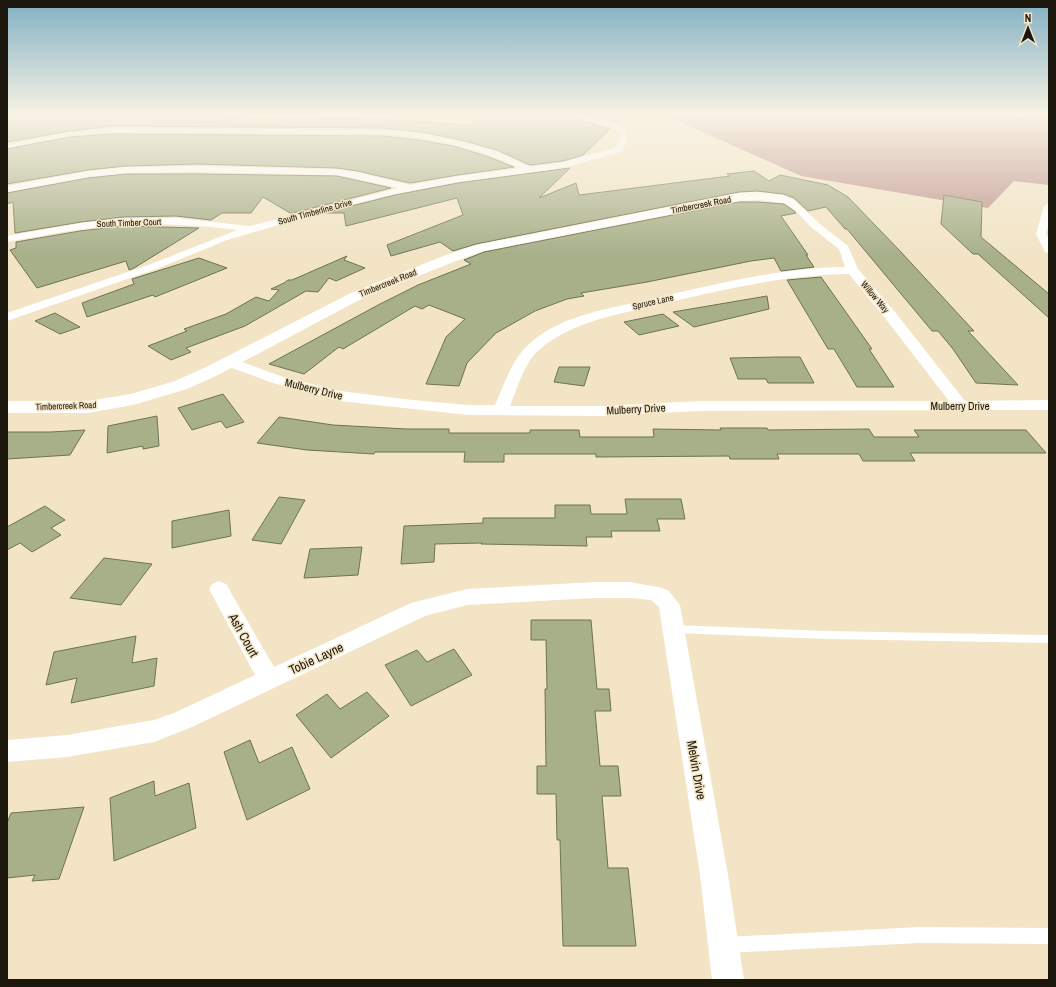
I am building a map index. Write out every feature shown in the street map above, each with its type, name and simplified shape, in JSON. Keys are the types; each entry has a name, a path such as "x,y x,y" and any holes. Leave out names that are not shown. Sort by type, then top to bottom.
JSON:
{"street":[{"path":"513,162 528,169"},
{"name":"South Timberline Drive","path":"7,317 142,271 251,229 338,205 458,179 563,165 574,162"},
{"path":"7,189 95,173 154,169 337,172 357,175 411,188"},
{"name":"Timbercreek Road","path":"7,407 88,407 133,399 181,385 229,362 358,295 451,258 481,248 739,197 756,196 783,199"},
{"name":"Willow Way","path":"783,199 790,201 799,208 816,226 844,248 852,270 890,315 961,406"},
{"path":"1049,206 1041,234 1049,250"},
{"name":"South Timber Court","path":"7,239 68,228 133,221 202,223 251,229"},
{"name":"Spruce Lane","path":"500,411 524,358 533,348 548,337 573,323 608,312 730,283 798,272 852,270"},
{"name":"Mulberry Drive","path":"229,362 278,380 340,396 412,405 500,411 602,411 700,406 1049,405"},
{"name":"Ash Court","path":"219,589 269,680"},
{"name":"Tobie Layne","path":"7,751 67,746 154,730 183,720 419,609 467,597 594,590 630,590"},
{"name":"Melvin Drive","path":"630,590 656,594 662,597 669,605 714,875 728,980"}],"lane":[{"path":"673,629 828,635 1049,639"},
{"path":"724,945 919,935 1049,936"}],"shaded area":[{"path":"770,162 1049,162 1049,185 1014,181 988,208 801,176"}],"building":[{"path":"7,162 501,162 514,167 410,183 337,168 198,164 126,166 88,170 7,184"},
{"path":"524,162 554,162 530,165"},
{"path":"570,168 539,198 576,183 579,195 730,176 727,174 754,171 769,181 780,175 828,185 848,197 900,251 974,331 968,331 1018,385 976,383 953,349 938,331 932,331 847,229 845,229 826,207 808,211 794,198 783,194 757,191 739,192 476,244 453,251 440,242 391,256 387,245 463,215 457,198 346,226 344,213 324,213 395,195 458,183"},
{"path":"126,174 337,176 391,188 293,213 290,213 263,197 251,213 222,213 211,220 176,216 123,217 81,222 15,233 13,202 7,204 7,193 88,178"},
{"path":"944,195 982,202 981,237 1049,294 1049,318 978,254 973,254 941,224"},
{"path":"739,202 784,204 794,211 796,213 781,216 808,255 806,255 814,267 781,271 774,258 581,293 584,296 567,299 535,311 496,333 467,363 459,386 426,384 446,337 465,319 429,305 422,309 415,306 343,349 339,347 304,374 269,364 418,285 471,264 464,260 484,252"},
{"path":"124,226 199,228 129,270 126,261 37,288 10,250 16,248 16,242 80,231"},
{"path":"347,256 344,260 365,268 336,281 329,278 318,292 306,291 245,326 186,348 191,352 171,360 148,346 187,331 184,329 226,314 256,297 269,301 279,290 271,289 288,280 292,280"},
{"path":"199,258 227,268 155,297 153,295 87,317 82,303 134,284 132,279"},
{"path":"821,277 872,349 869,349 894,387 857,387 834,349 828,349 787,280"},
{"path":"767,296 769,309 694,327 673,312"},
{"path":"55,313 80,327 60,334 35,321"},
{"path":"663,314 679,326 639,335 624,322"},
{"path":"800,357 814,383 768,383 766,379 738,379 730,358"},
{"path":"559,367 590,367 584,386 554,382"},
{"path":"223,394 244,422 226,428 221,421 192,430 178,408"},
{"path":"157,416 159,446 143,449 143,446 107,453 108,426"},
{"path":"279,417 333,425 407,429 449,429 449,433 530,433 530,430 579,430 580,437 654,437 653,429 869,429 874,437 919,437 914,430 1026,430 1046,453 910,453 915,461 863,461 859,454 777,454 779,459 730,459 729,456 596,457 596,454 504,454 504,462 464,462 465,452 375,452 374,454 307,450 257,443"},
{"path":"85,430 70,455 7,459 7,432"},
{"path":"279,497 305,500 281,544 252,540"},
{"path":"625,499 681,499 685,519 657,519 660,531 611,531 612,537 586,537 587,546 481,544 482,543 435,544 434,562 401,564 404,526 483,523 483,518 555,518 555,505 590,505 591,514 627,514"},
{"path":"45,506 65,520 51,528 61,535 32,552 20,543 7,550 7,527"},
{"path":"229,510 231,536 172,548 172,521"},
{"path":"362,547 358,575 304,578 310,549"},
{"path":"104,558 152,564 121,605 70,598"},
{"path":"531,620 591,620 597,689 609,689 611,711 595,711 600,766 618,766 621,796 602,796 608,868 628,868 636,946 563,946 560,840 557,840 556,794 537,794 537,766 546,766 546,640 531,640"},
{"path":"136,636 132,663 157,658 154,686 71,703 77,678 46,685 54,652"},
{"path":"454,649 472,675 411,706 385,665 417,650 427,662"},
{"path":"367,692 389,716 331,758 296,715 327,694 340,709"},
{"path":"250,740 259,763 292,747 310,789 247,820 224,752"},
{"path":"154,781 155,796 189,783 196,828 114,861 110,798"},
{"path":"84,807 59,879 32,881 35,875 7,878 7,823 11,813"}]}
